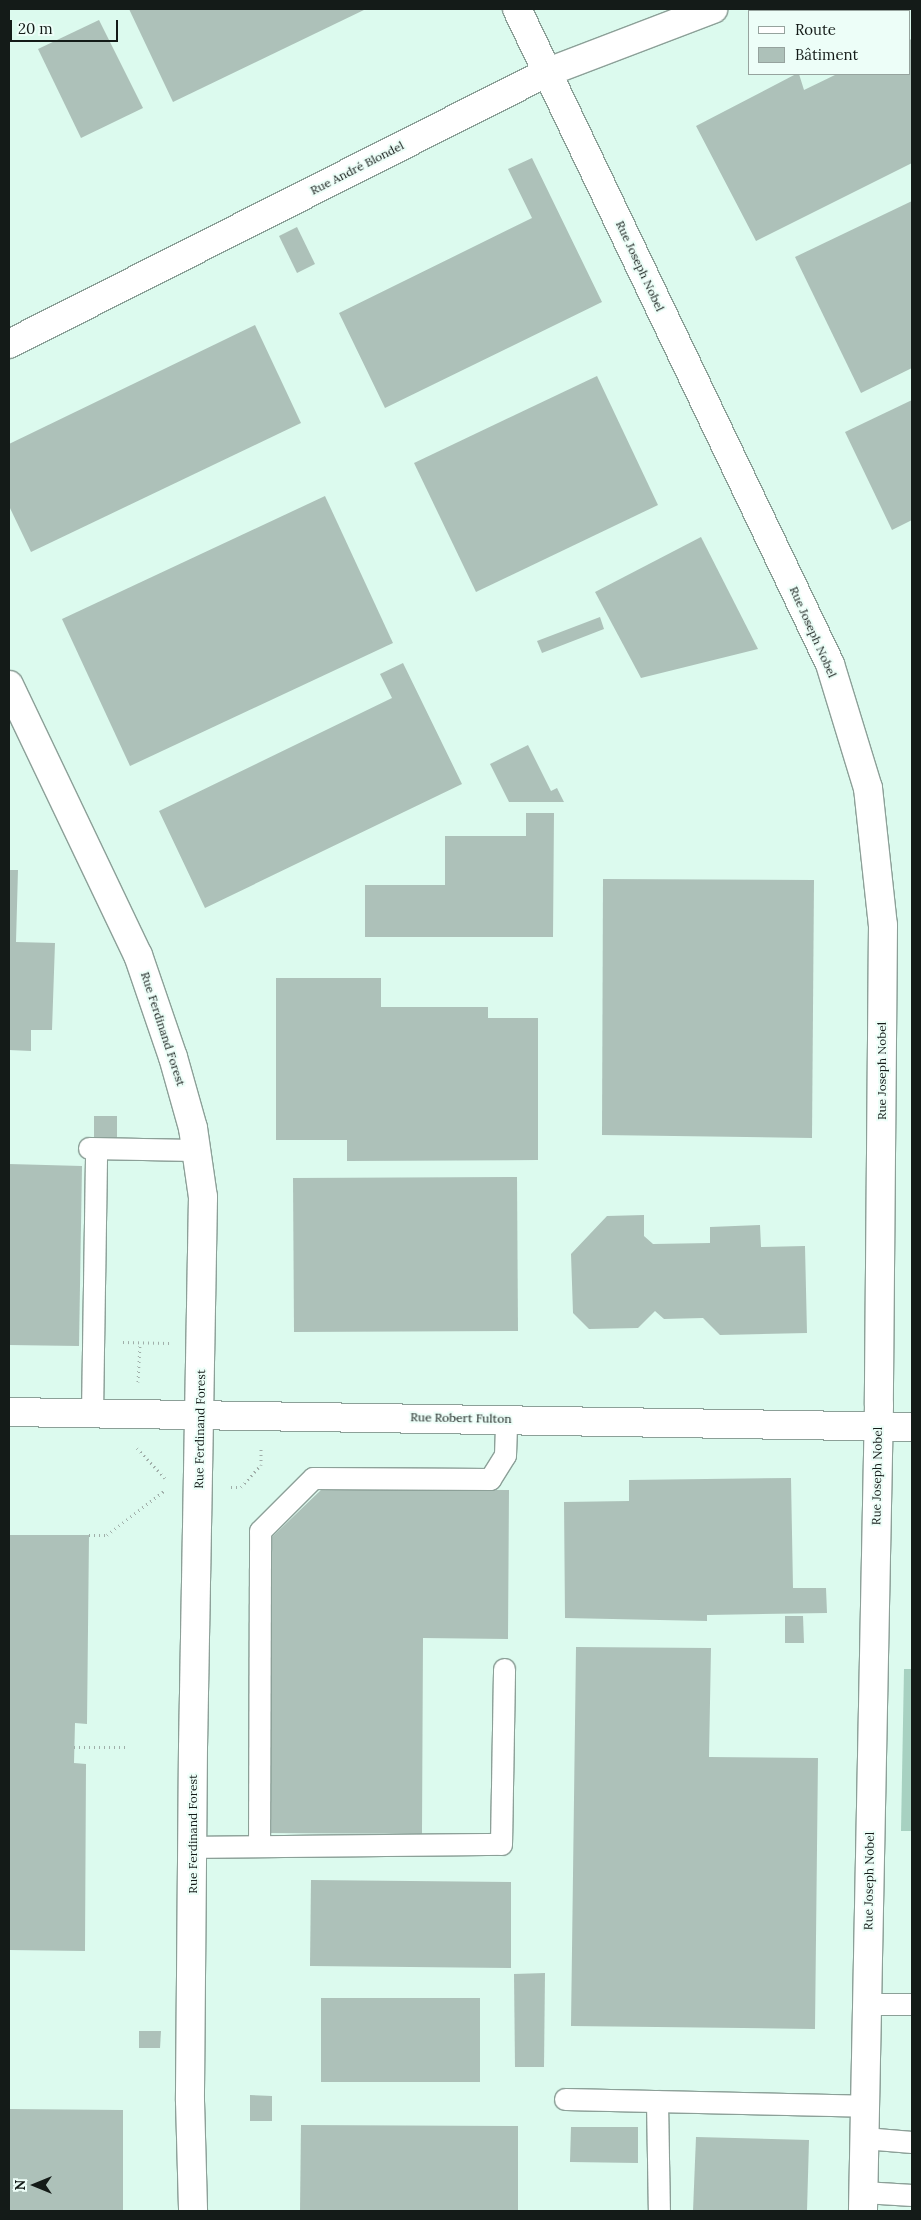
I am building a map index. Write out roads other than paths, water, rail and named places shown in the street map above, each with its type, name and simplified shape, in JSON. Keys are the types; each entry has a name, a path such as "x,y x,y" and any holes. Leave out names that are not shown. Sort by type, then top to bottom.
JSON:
{"street":[{"name":"Rue Joseph Nobel","path":"517,9 830,664 868,788 883,925 877,1427 863,2202"},
{"name":"Rue André Blondel","path":"9,344 548,72 713,9"},
{"name":"Rue Ferdinand Forest","path":"9,685 138,955 173,1057 193,1128 203,1197 190,2101 193,2211"},
{"name":"Rue Robert Fulton","path":"9,1412 912,1427"}],"lane":[{"path":"92,1413 93,1148 196,1150"},
{"path":"259,1846 260,1531 313,1478 490,1479 504,1455 506,1419"},
{"path":"193,1847 501,1844 504,1669"},
{"path":"867,2004 912,2004"},
{"path":"565,2099 865,2106"},
{"path":"657,2102 659,2211"},
{"path":"864,2138 912,2142"},
{"path":"863,2202 912,2195"}]}
